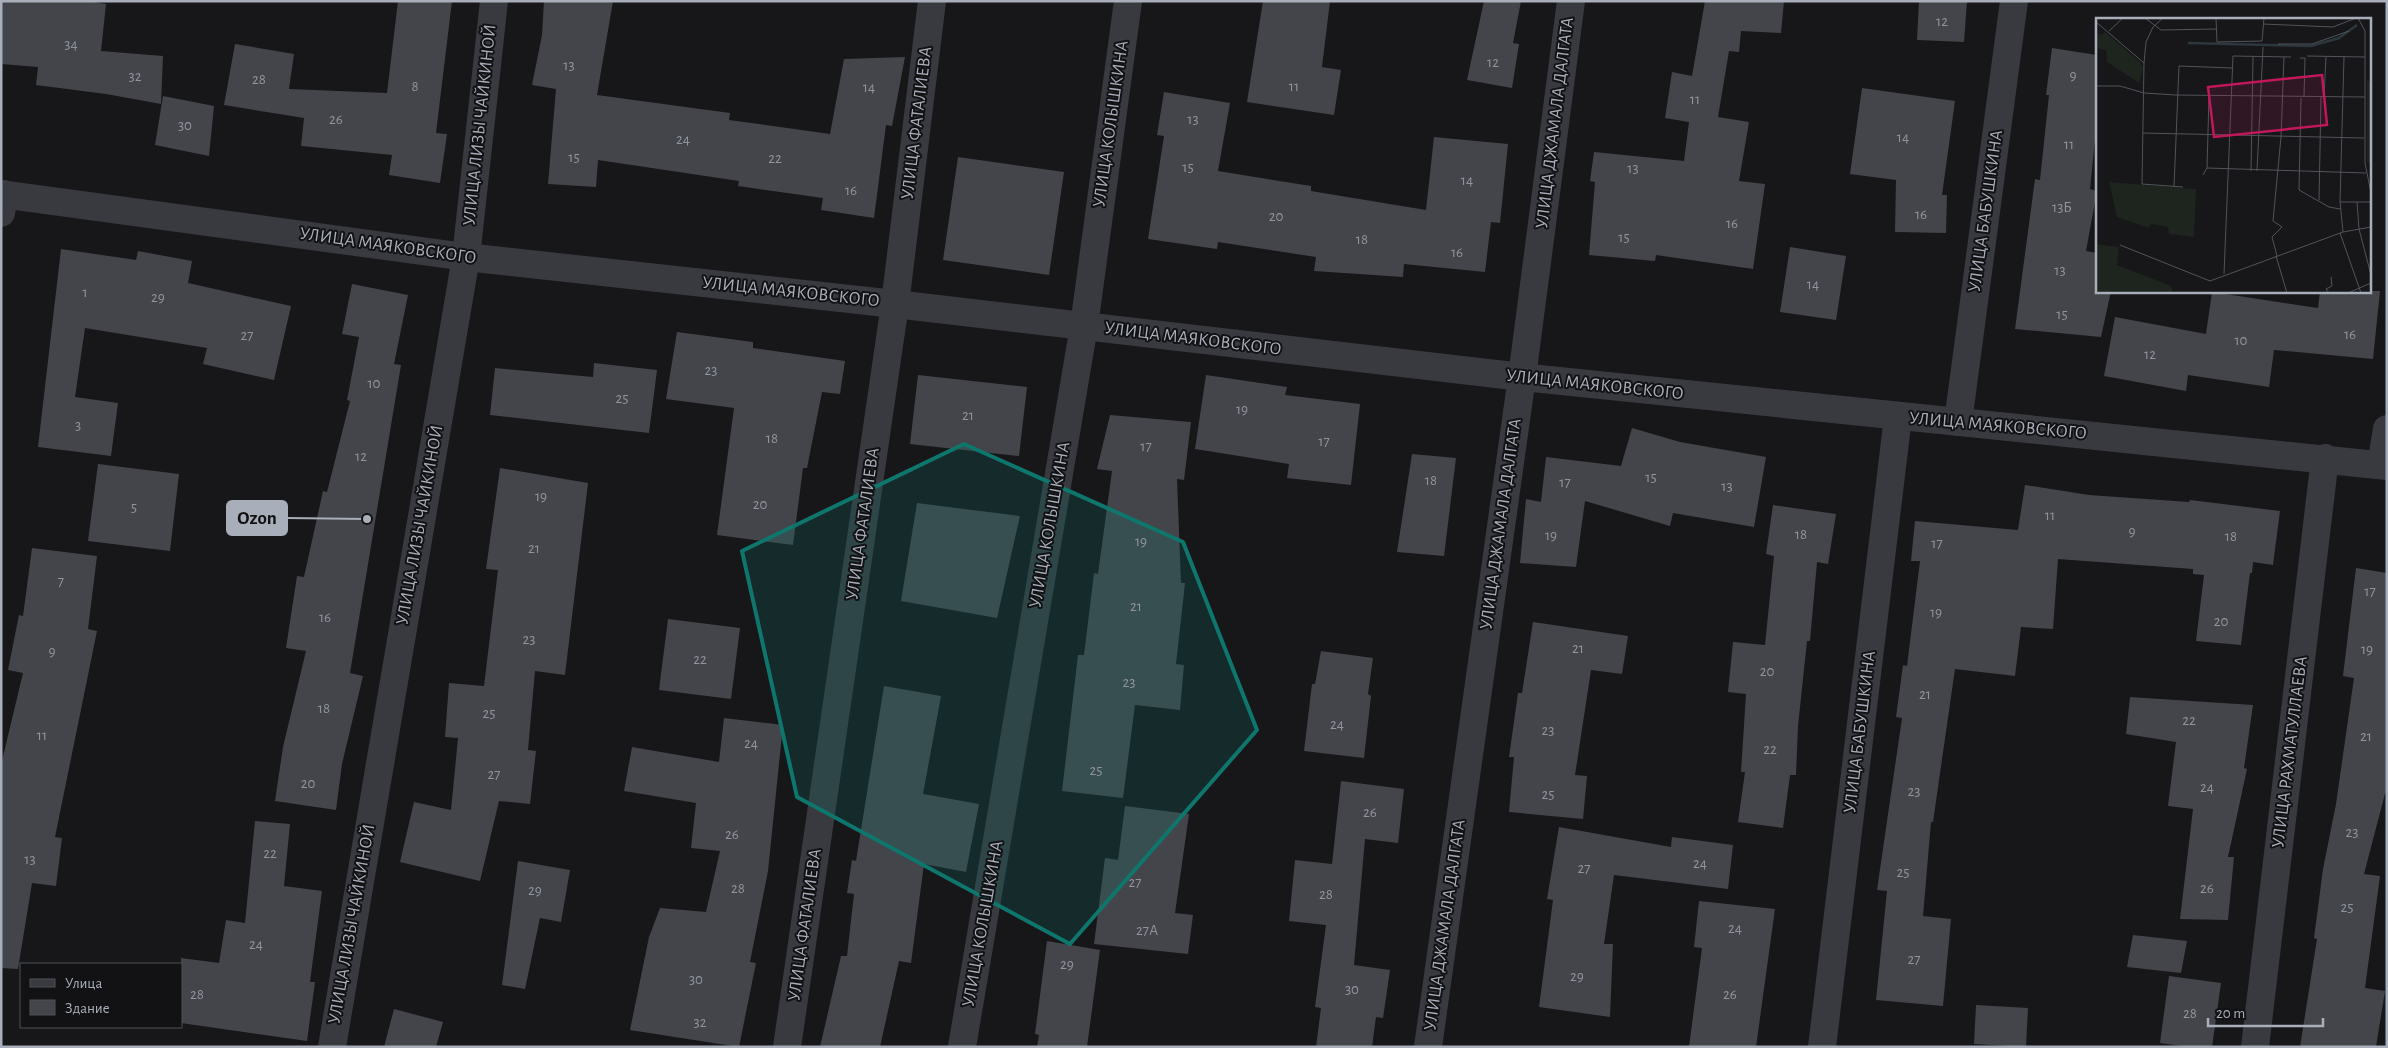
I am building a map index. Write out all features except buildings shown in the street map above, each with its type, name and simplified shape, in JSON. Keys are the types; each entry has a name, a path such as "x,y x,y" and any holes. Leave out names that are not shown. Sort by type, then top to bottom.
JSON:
{"street":[{"name":"УЛИЦА ЛИЗЫ ЧАЙКИНОЙ","path":"332,1047 466,257 494,1"},
{"name":"УЛИЦА ФАТАЛИЕВА","path":"787,1047 895,304 932,1"},
{"name":"УЛИЦА КОЛЫШКИНА","path":"962,1047 1084,326 1128,1"},
{"name":"УЛИЦА ДЖАМАЛА ДАЛГАТА","path":"1428,1047 1522,377 1571,1"},
{"name":"УЛИЦА БАБУШКИНА","path":"1958,422 2014,1"},
{"name":"УЛИЦА МАЯКОВСКОГО","path":"2,200 466,257 895,304 1522,377 1898,417 2384,465"},
{"name":"УЛИЦА БАБУШКИНА","path":"1822,1047 1898,417"},
{"path":"2384,465 2387,429"},
{"name":"УЛИЦА РАХМАТУЛЛАЕВА","path":"2254,1047 2325,458"}],"highlighted area":[{"path":"964,444 1183,542 1257,730 1070,944 797,797 742,551"}],"place":[{"name":"Ozon","path":"367,519"}]}
